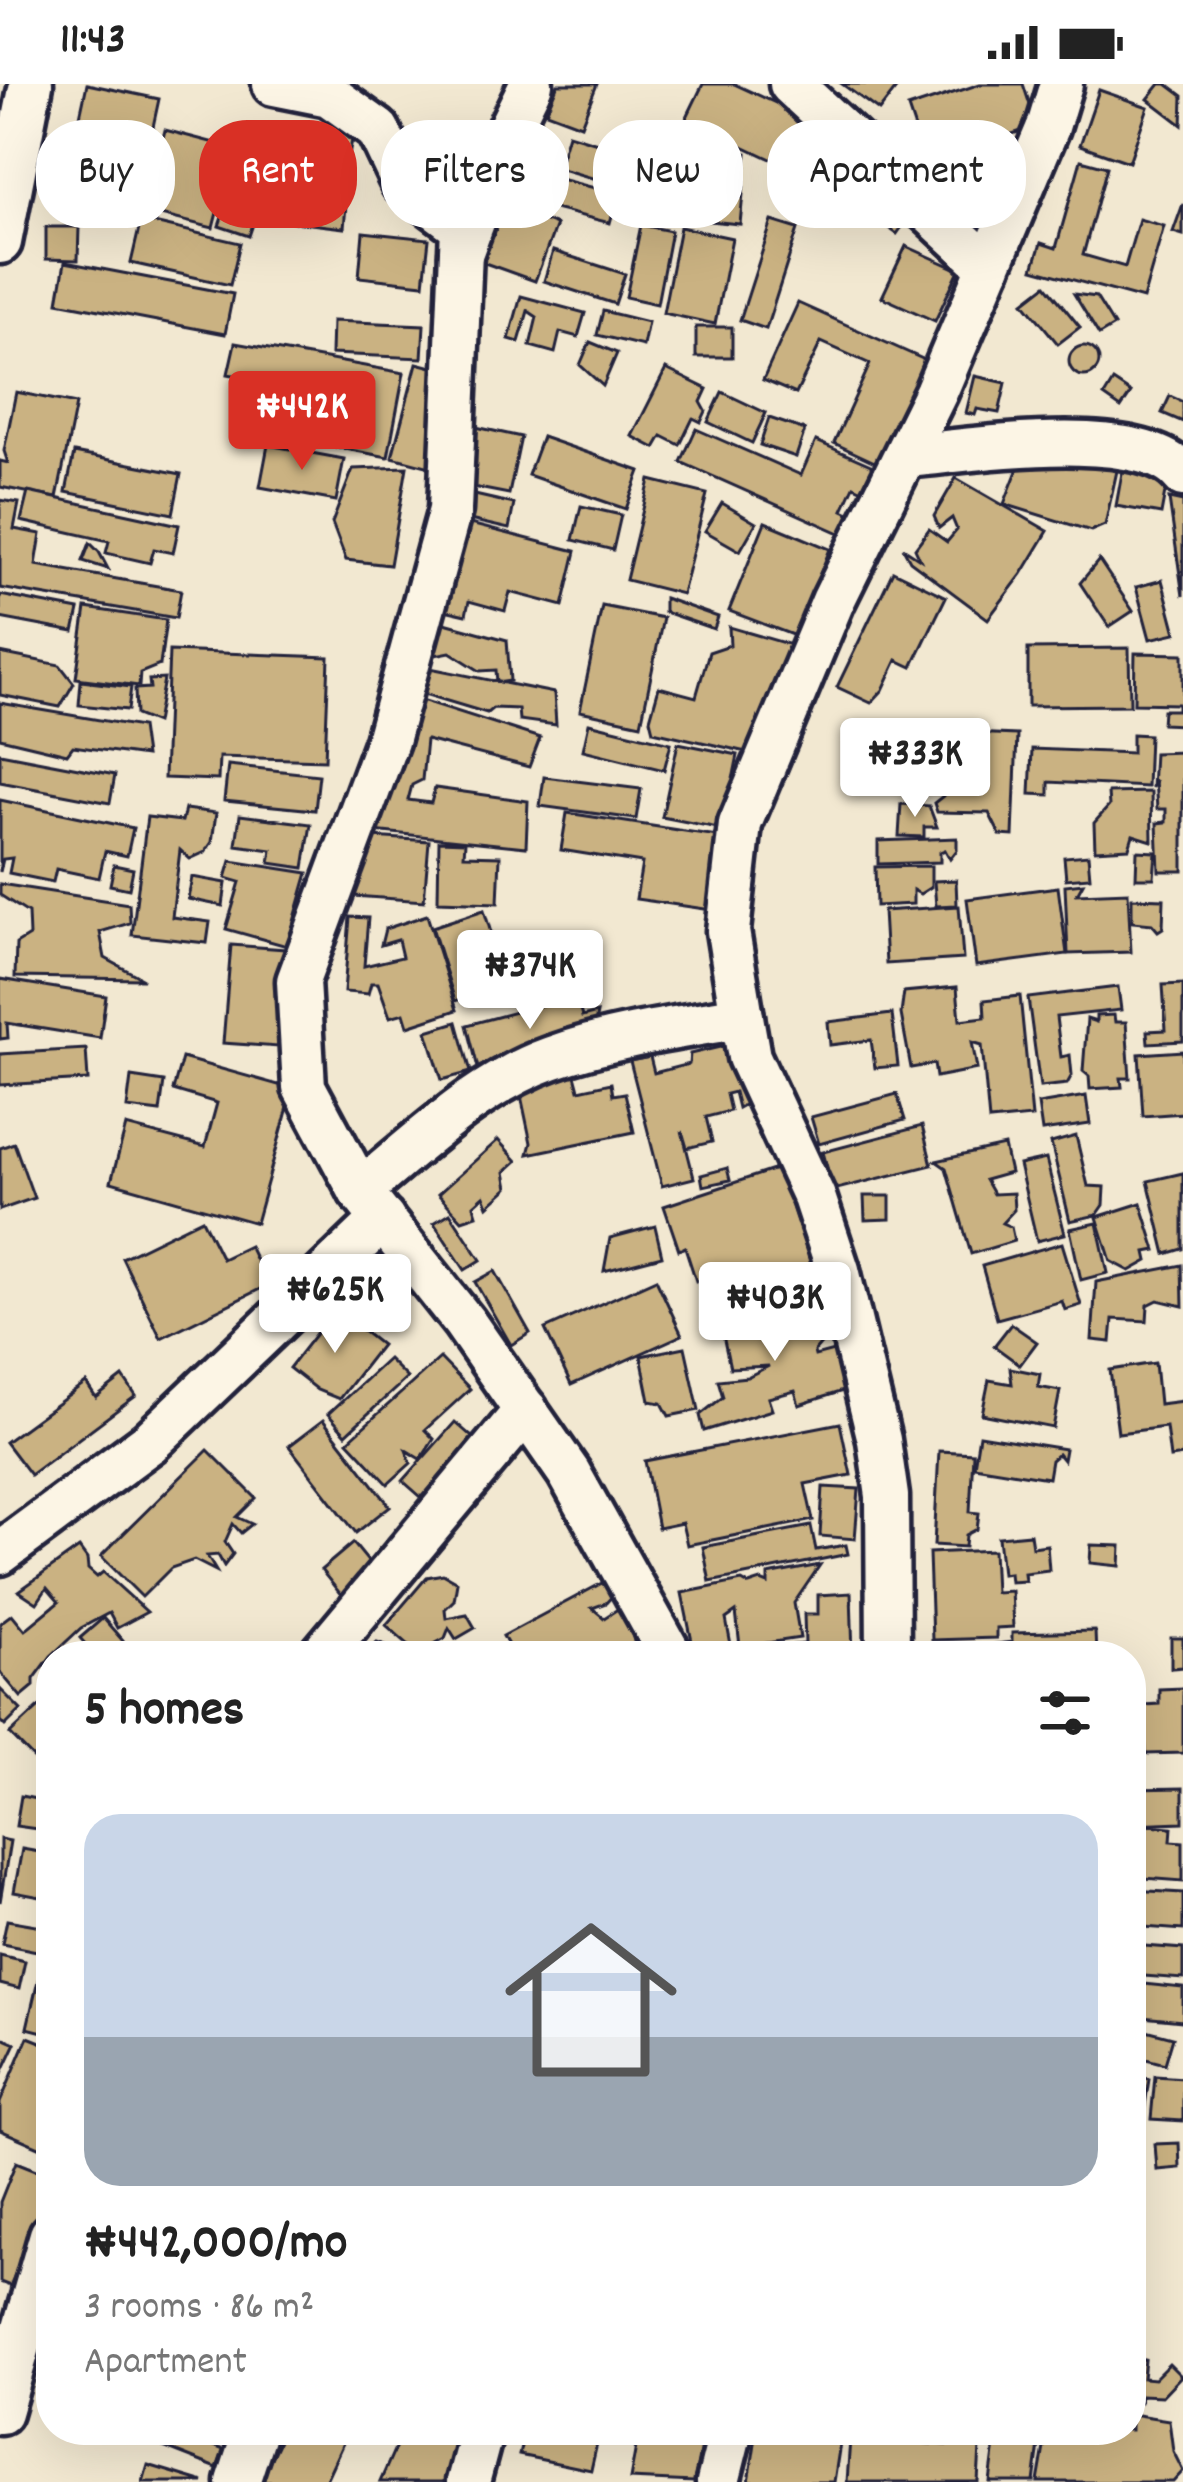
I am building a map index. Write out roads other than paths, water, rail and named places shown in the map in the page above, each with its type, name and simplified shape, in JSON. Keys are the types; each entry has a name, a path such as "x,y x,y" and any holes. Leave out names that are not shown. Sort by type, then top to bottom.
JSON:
{"street":[{"path":"0,242 31,84"},
{"path":"274,84 329,94 378,130 403,183 462,227 450,510 387,740 298,981 304,1087 371,1205 464,1322 569,1472 663,1641"},
{"path":"459,261 504,139 531,84"},
{"path":"791,84 988,267"},
{"path":"888,1641 888,1515 879,1440 814,1197 749,1057 728,932 740,824 833,602 906,456 988,267 1048,127 1061,84"},
{"path":"906,456 1104,444 1160,456 1183,475"},
{"path":"0,1553 150,1442 470,1101 547,1059 623,1038 742,1017"},
{"path":"333,1641 526,1410"},
{"path":"0,2413 36,2287"},
{"path":"238,2482 250,2445"},
{"path":"468,2482 478,2445"},
{"path":"718,2482 727,2445"}]}
